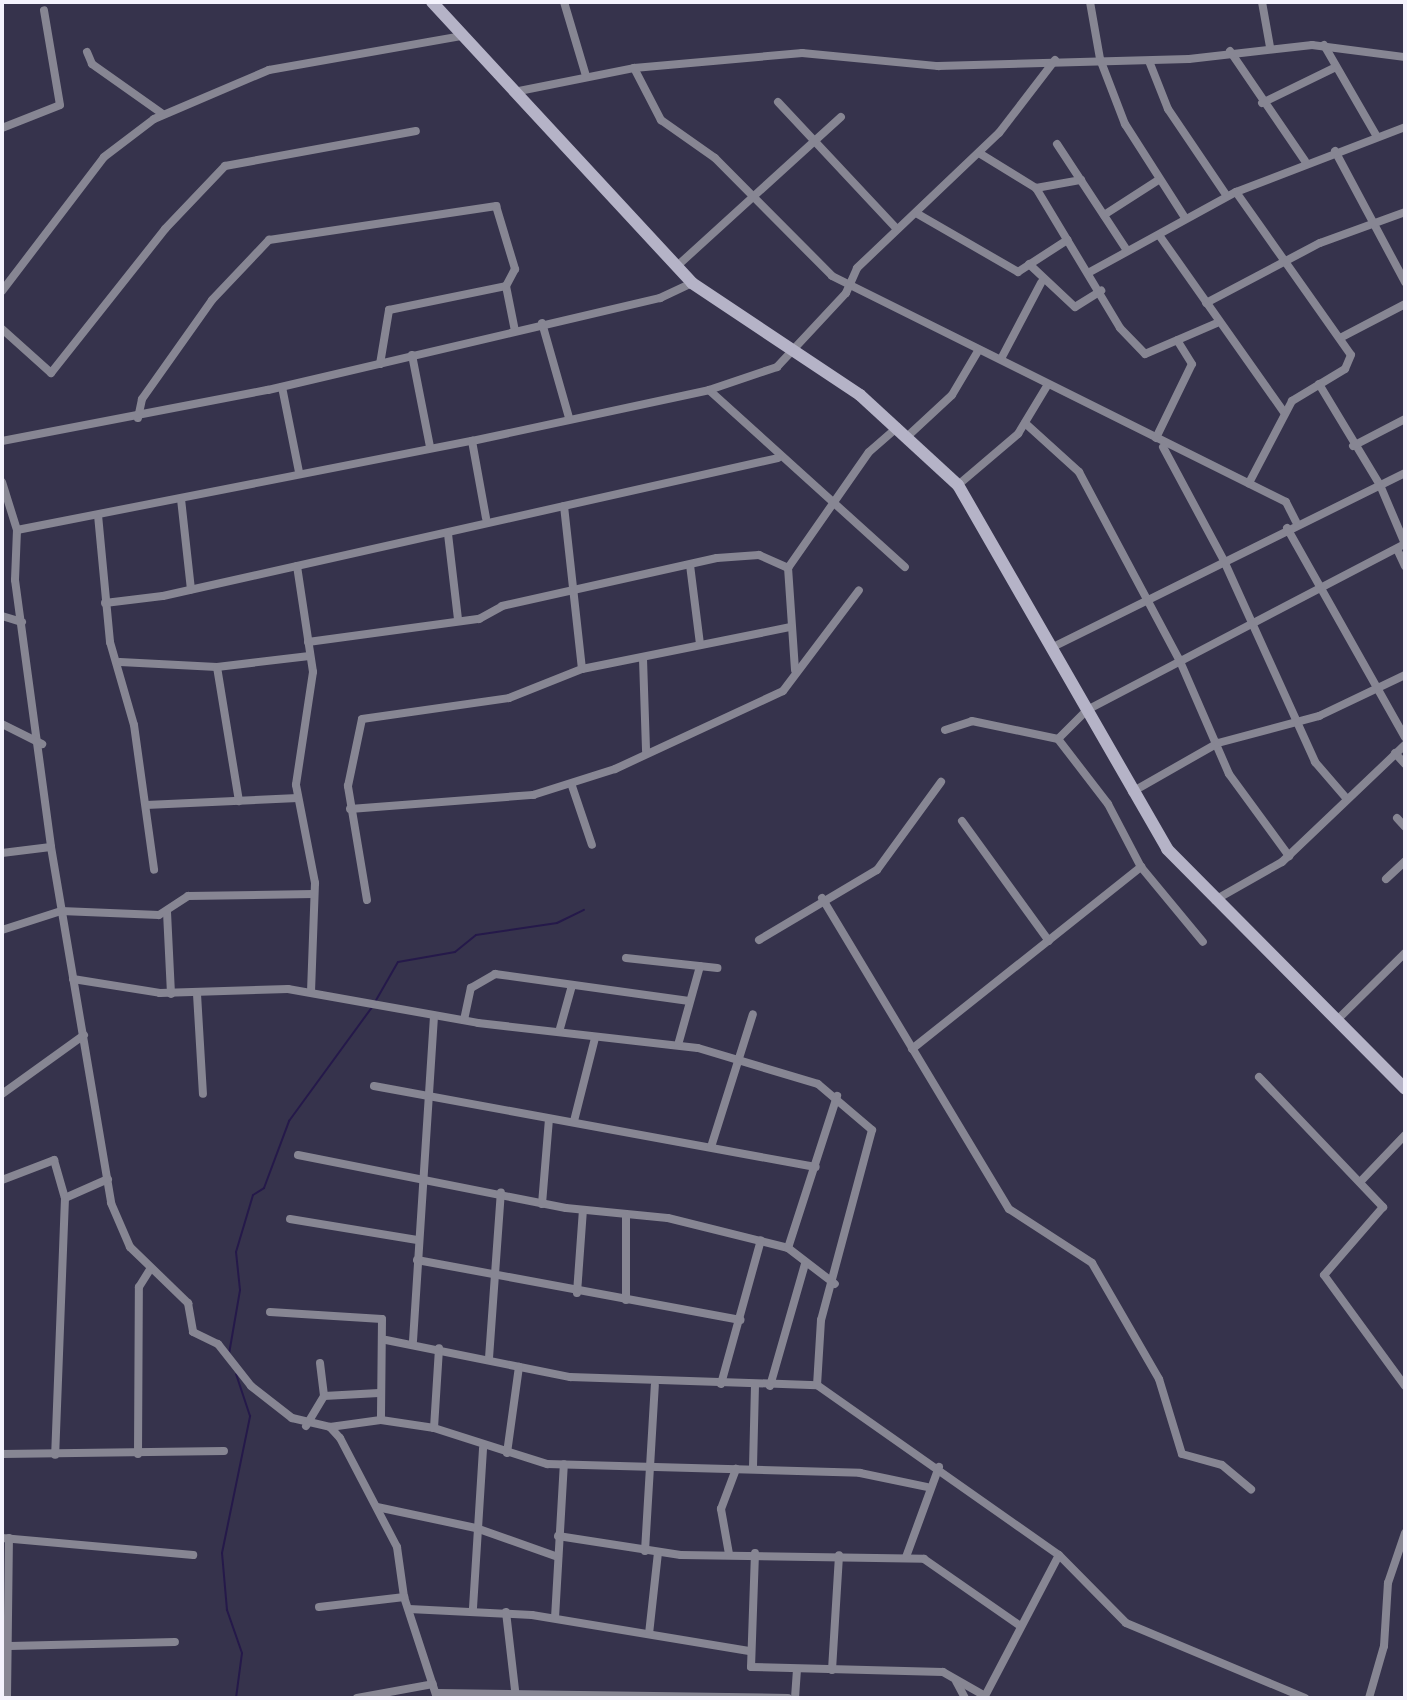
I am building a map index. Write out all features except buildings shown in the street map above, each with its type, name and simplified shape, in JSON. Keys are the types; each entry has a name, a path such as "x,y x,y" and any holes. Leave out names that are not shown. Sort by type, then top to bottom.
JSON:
{"main road":[{"path":"432,2 692,283 899,425 958,485 1167,849 1214,901 1405,1089"}],"street":[{"path":"564,2 586,76"},
{"path":"1090,2 1100,59 1157,181 1185,218"},
{"path":"1262,2 1270,47"},
{"path":"2,128 60,105 44,10"},
{"path":"2,291 104,157 163,114 269,70 461,36"},
{"path":"513,93 634,68 802,53 938,66 1055,60 1149,61 1270,47 1324,45 1405,57"},
{"path":"1324,45 1376,135"},
{"path":"1230,51 1262,103 1305,161"},
{"path":"87,52 92,64 163,114"},
{"path":"17,530 181,499 299,472 472,441 709,390 777,367 796,352 850,279 897,229 979,153 1055,60"},
{"path":"1149,61 1168,109 1342,337 1351,362 1319,384 1299,393 1284,412 1249,483"},
{"path":"1262,103 1336,67"},
{"path":"634,68 661,120 715,158 832,276 850,279 978,351 1002,357 1047,386 1286,502 1296,522"},
{"path":"778,102 897,229"},
{"path":"676,267 811,138 841,117"},
{"path":"1088,273 1126,249 1159,235 1232,194 1305,161 1405,127"},
{"path":"2,329 51,373 218,170 416,131"},
{"path":"1057,144 1126,249"},
{"path":"1335,151 1371,224 1401,265 1405,282"},
{"path":"979,153 1036,188 1101,291 1120,328 1145,354 1217,323"},
{"path":"1036,188 1081,180"},
{"path":"1104,215 1157,181"},
{"path":"138,418 142,399 212,300 269,240 496,206 515,269 506,286 515,331"},
{"path":"1206,303 1284,263 1405,212"},
{"path":"916,213 1018,272 1067,240"},
{"path":"1159,235 1217,323 1284,412"},
{"path":"1029,264 1041,283 1075,307 1101,291"},
{"path":"2,441 138,418 282,387 542,323 660,298 692,283"},
{"path":"1002,357 1041,283"},
{"path":"380,364 389,310 506,286"},
{"path":"1342,337 1405,304"},
{"path":"542,323 569,418"},
{"path":"1159,442 1192,364 1177,340"},
{"path":"910,434 952,395 978,351"},
{"path":"412,355 430,447"},
{"path":"1319,384 1353,446 1380,485 1402,546 1405,566"},
{"path":"958,485 1025,423 1047,386"},
{"path":"282,387 299,472"},
{"path":"709,390 778,458 837,499 905,567"},
{"path":"1353,446 1405,419"},
{"path":"1025,423 1079,472 1179,659 1251,811 1289,856"},
{"path":"795,670 788,568 880,438 899,425"},
{"path":"472,441 486,518"},
{"path":"1159,442 1224,561 1300,721 1315,762 1347,799"},
{"path":"105,603 191,589 448,534 486,518 564,506 778,458"},
{"path":"1053,647 1296,522 1405,473"},
{"path":"2,482 17,530 22,622 42,744 51,847 108,1179 130,1247 188,1303 193,1332 218,1344 251,1386 306,1426 330,1427 381,1420 434,1428 483,1448 564,1464 646,1468 753,1467 860,1473 927,1487"},
{"path":"181,499 191,589"},
{"path":"564,506 582,669"},
{"path":"98,515 105,603 120,662 146,805 154,870"},
{"path":"1287,528 1405,737"},
{"path":"448,534 458,619"},
{"path":"1058,739 1087,710 1179,659 1253,624 1319,584 1402,546"},
{"path":"308,642 458,619 479,619 502,606 690,565 759,555 788,568"},
{"path":"690,565 700,644"},
{"path":"297,566 313,688 298,798 314,894 311,992"},
{"path":"350,809 474,803 572,786 783,691 795,670 859,590"},
{"path":"2,616 22,622"},
{"path":"367,900 350,809 350,757 362,719 509,698 582,669 791,627"},
{"path":"120,662 217,667 309,656"},
{"path":"643,659 646,751"},
{"path":"217,667 239,801"},
{"path":"1132,792 1218,743 1300,721 1405,675"},
{"path":"945,730 972,721 1058,739 1108,804 1141,867 1203,942"},
{"path":"2,724 42,744"},
{"path":"1214,901 1289,856 1405,745"},
{"path":"1395,753 1405,764"},
{"path":"759,940 822,898 877,870 941,782"},
{"path":"572,786 592,845"},
{"path":"146,805 298,798"},
{"path":"1397,818 1405,827"},
{"path":"962,821 1049,941"},
{"path":"2,853 51,847"},
{"path":"1386,879 1405,861"},
{"path":"912,1049 1141,867"},
{"path":"2,930 61,911 167,912 188,896 314,894"},
{"path":"822,898 1018,1220 1070,1244 1092,1263 1159,1379 1182,1454 1222,1465 1251,1489"},
{"path":"167,912 171,994"},
{"path":"1337,1020 1405,953"},
{"path":"626,958 717,968"},
{"path":"678,1045 700,966"},
{"path":"464,1020 471,988 483,976 513,974 571,989 689,1001"},
{"path":"73,979 171,994 311,992 434,1016 595,1038 678,1045 738,1061 837,1096 872,1130 835,1284 821,1320 817,1385"},
{"path":"559,1032 571,989"},
{"path":"197,994 203,1094"},
{"path":"711,1147 753,1014"},
{"path":"413,1341 417,1240 425,1180 434,1016"},
{"path":"2,1094 84,1035"},
{"path":"574,1121 595,1038"},
{"path":"1259,1077 1362,1180 1383,1207 1379,1217 1324,1275 1405,1386"},
{"path":"374,1086 816,1167"},
{"path":"788,1248 837,1096"},
{"path":"542,1204 549,1119"},
{"path":"1362,1180 1405,1135"},
{"path":"298,1155 501,1192 542,1204 761,1240 788,1248 835,1284"},
{"path":"2,1180 54,1160 65,1198 55,1455"},
{"path":"65,1198 108,1179"},
{"path":"489,1358 501,1192"},
{"path":"577,1293 583,1210"},
{"path":"626,1216 626,1300"},
{"path":"290,1219 417,1240"},
{"path":"721,1384 761,1240"},
{"path":"417,1260 577,1293 740,1320"},
{"path":"770,1386 805,1264"},
{"path":"138,1454 139,1287 151,1268"},
{"path":"270,1312 382,1319 386,1340 379,1393 381,1420"},
{"path":"386,1340 413,1341 519,1367 655,1385 817,1385 939,1467 1059,1555 1126,1623 1305,1698"},
{"path":"434,1428 439,1348"},
{"path":"306,1426 324,1396 320,1363"},
{"path":"507,1453 519,1367"},
{"path":"645,1551 646,1468 655,1385"},
{"path":"753,1467 755,1387"},
{"path":"324,1396 379,1393"},
{"path":"330,1427 397,1547 404,1597 435,1692"},
{"path":"473,1608 483,1448"},
{"path":"2,1454 224,1451"},
{"path":"555,1618 564,1464"},
{"path":"906,1557 927,1487 939,1467"},
{"path":"729,1554 721,1509 736,1469"},
{"path":"377,1507 476,1528 558,1557"},
{"path":"1369,1698 1384,1646 1388,1583 1405,1533"},
{"path":"558,1536 658,1552 906,1557 945,1569 1019,1625"},
{"path":"7,1698 10,1646 6,1538 193,1555"},
{"path":"649,1634 658,1552"},
{"path":"755,1553 749,1651 751,1667 952,1675 985,1696 1019,1625 1059,1555"},
{"path":"832,1670 839,1555"},
{"path":"319,1607 404,1597"},
{"path":"409,1609 473,1608 555,1618 749,1651"},
{"path":"506,1612 516,1694"},
{"path":"10,1646 175,1642"},
{"path":"795,1698 797,1671"},
{"path":"952,1675 965,1698"},
{"path":"357,1698 435,1692 788,1698"}],"waterway":[{"path":"375,1002 398,962 455,952 476,935 557,923 584,910"},
{"path":"229,1354 240,1290 236,1252 253,1195 264,1188 289,1121 372,1007"},
{"path":"236,1374 250,1416 222,1553 227,1610 242,1653 236,1698"}]}
